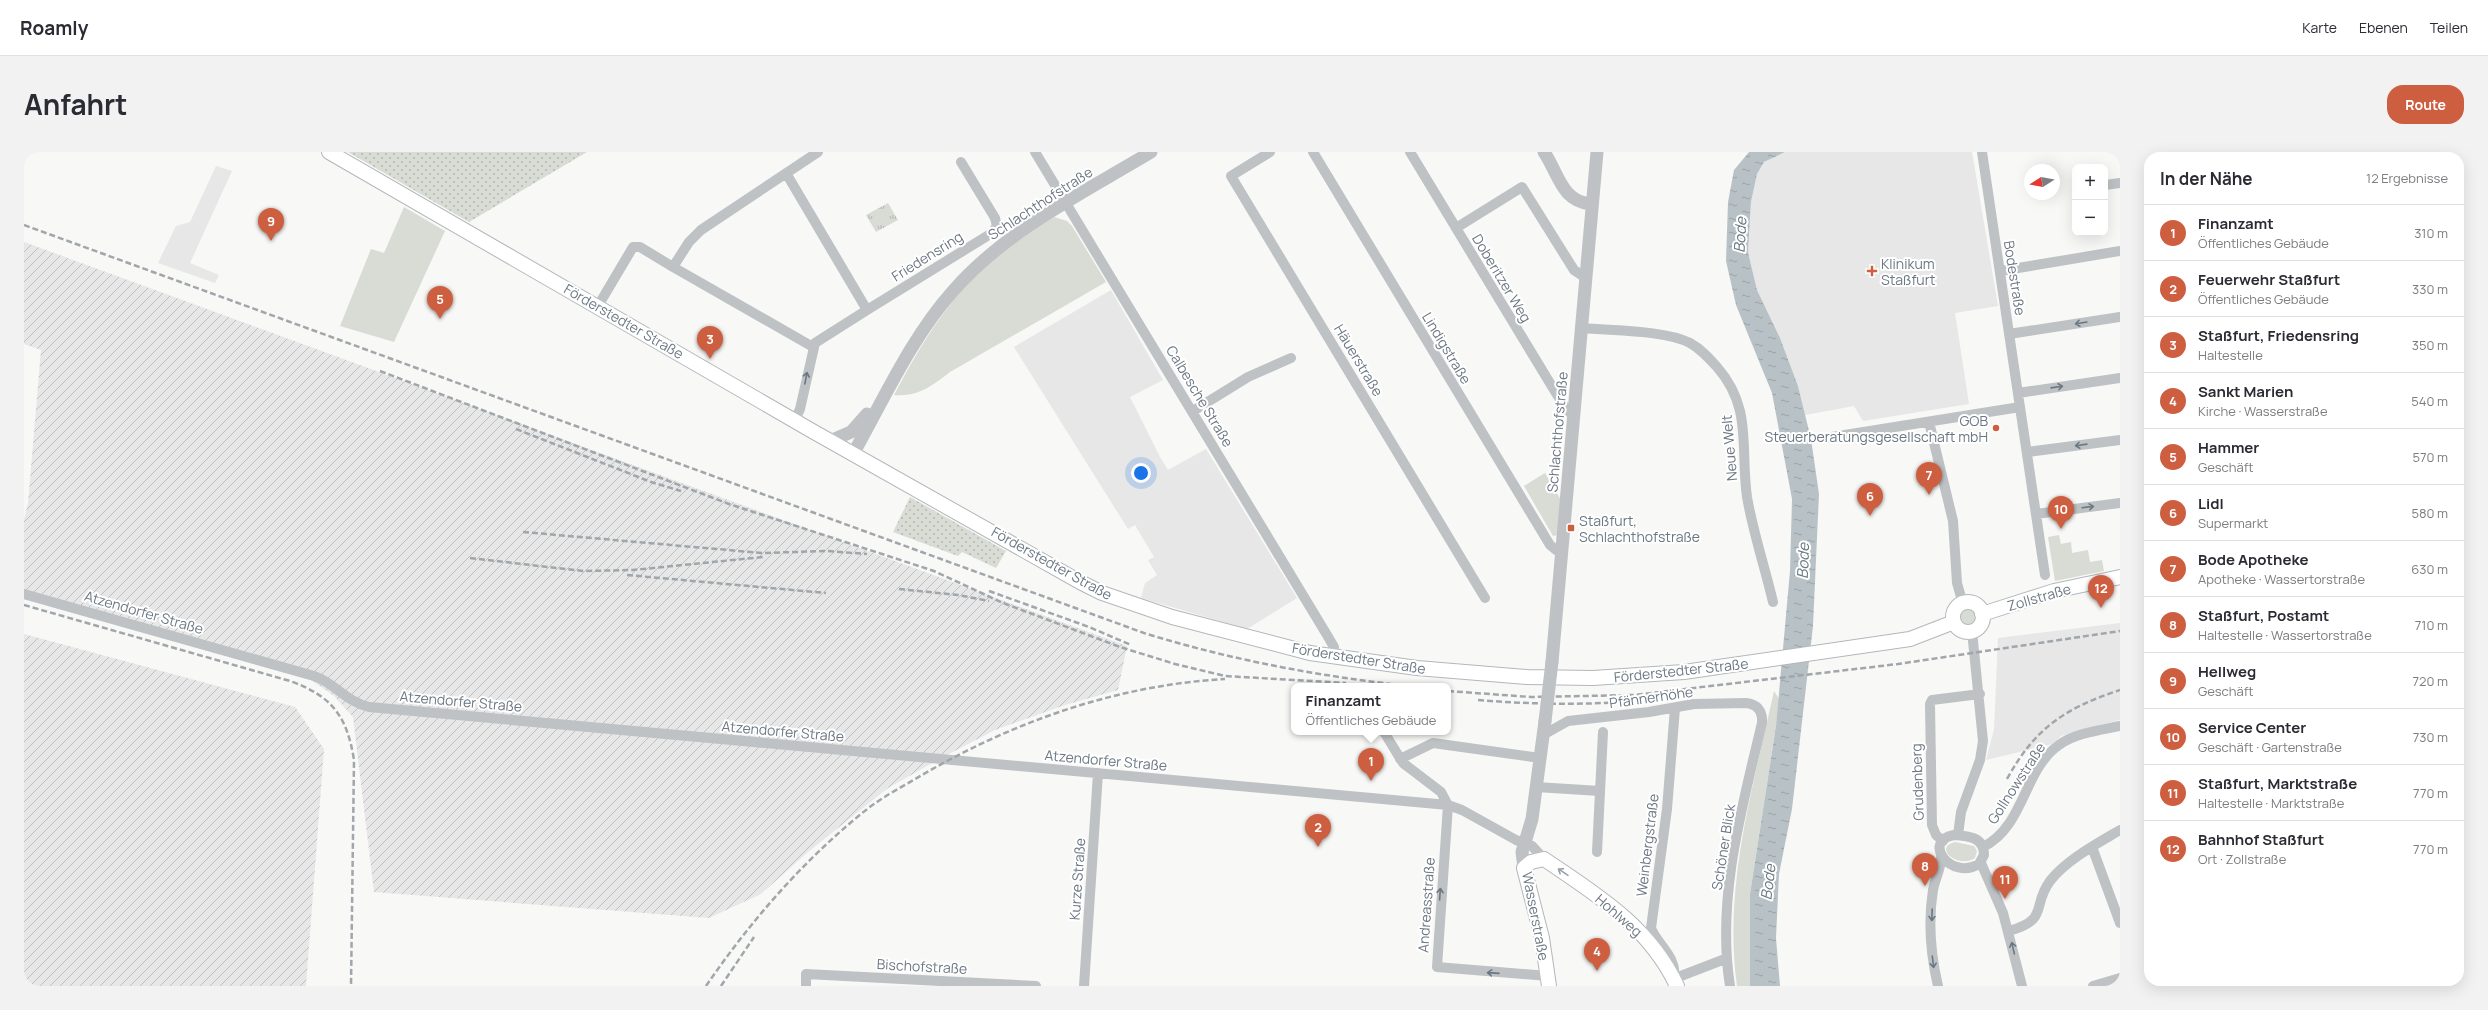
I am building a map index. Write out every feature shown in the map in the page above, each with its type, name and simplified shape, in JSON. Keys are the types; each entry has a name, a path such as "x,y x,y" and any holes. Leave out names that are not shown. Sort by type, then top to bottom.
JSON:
{"main road":[{"name":"Förderstedter Straße","path":"330,152 830,441 1102,594 1211,628 1334,657 1472,674 1571,678 1663,674 1837,650 1910,639 1954,622"},
{"name":"Zollstraße","path":"1982,614 2054,591 2120,577"},
{"path":"1963,604 1975,604 1982,614 1981,625 1972,632 1961,630 1954,622 1955,611 1963,604"},
{"name":"Hohlweg","path":"1544,859 1607,902 1630,921 1656,951 1675,982"},
{"name":"Wasserstraße","path":"1544,859 1531,862 1524,868 1542,938 1548,981"}],"street":[{"path":"674,267 689,242 702,230 818,152"},
{"name":"Calbesche Straße","path":"1035,152 1193,411 1327,635 1334,647 1334,657"},
{"name":"Schlachthofstraße","path":"853,454 914,344 953,290 997,248 1066,203 1151,152"},
{"name":"Häuerstraße","path":"1270,152 1231,176 1485,598"},
{"name":"Lindigstraße","path":"1313,152 1550,546 1556,550 1563,551"},
{"name":"Doberitzer Weg","path":"1410,152 1562,403 1569,412 1575,414"},
{"path":"1544,152 1568,195 1578,202 1591,204"},
{"name":"Schlachthofstraße","path":"1543,735 1563,551 1591,204 1597,152"},
{"name":"Bodestraße","path":"1982,152 2045,575"},
{"name":"Friedensring","path":"813,347 815,343 992,232 997,226 995,218 961,162"},
{"path":"786,173 867,310"},
{"path":"2108,185 2120,183"},
{"path":"1456,228 1522,187 1574,270 1586,278"},
{"path":"598,306 633,247 640,247 813,347 800,409 795,420"},
{"path":"2000,271 2120,251"},
{"path":"2009,334 2120,317"},
{"name":"Neue Welt","path":"1582,328 1648,334 1684,341 1702,352 1727,380 1736,396 1741,412 1747,497 1774,602"},
{"path":"1193,411 1248,377 1291,358"},
{"path":"2018,393 2120,378"},
{"path":"1826,438 2020,407"},
{"name":"Schlachthofstraße","path":"830,441 851,432 868,414 876,411"},
{"path":"1929,422 1951,512 1957,583 1963,604"},
{"path":"2027,452 2120,440"},
{"path":"2036,514 2120,503"},
{"name":"Atzendorfer Straße","path":"24,594 314,676 327,682 350,701 369,706 1448,805 1462,810 1532,846 1544,859"},
{"path":"1958,836 1961,812 1982,746 1983,730 1980,694 1972,632"},
{"name":"Grudenberg","path":"1943,842 1936,835 1932,825 1930,718 1932,700 1980,694"},
{"name":"Pfännerhöhe","path":"1543,735 1568,721 1675,708 1694,704 1746,703 1756,706 1762,715"},
{"name":"Weinbergstraße","path":"1675,708 1667,809 1650,928 1672,962 1675,970 1675,982"},
{"name":"Schöner Blick","path":"1730,986 1725,959 1725,942 1736,844 1762,723 1762,715"},
{"name":"Gollnowstraße","path":"1983,847 1995,839 2008,826 2041,765 2057,745 2065,740 2120,726"},
{"path":"1597,852 1603,732"},
{"path":"1386,735 1400,759 1441,792 1448,805"},
{"path":"1524,868 1522,852 1532,819 1543,735"},
{"path":"1400,759 1433,743 1540,758"},
{"name":"Kurze Straße","path":"1084,986 1098,773"},
{"path":"1536,787 1600,791"},
{"name":"Andreasstraße","path":"1448,805 1443,854 1437,967 1548,981"},
{"path":"2009,931 2026,926 2035,919 2050,881 2092,847 2120,830"},
{"path":"1950,836 1958,836 1976,839 1983,847 1984,855 1981,863 1974,867 1962,867 1948,864 1942,858 1940,851 1943,842 1950,836"},
{"path":"2092,847 2120,923"},
{"path":"1938,986 1933,959 1932,919 1933,892 1942,858"},
{"path":"1981,863 2009,931 2022,986"},
{"path":"1675,982 1725,959"},
{"name":"Bischofstraße","path":"806,986 806,974 1036,986"},
{"path":"2093,986 2120,978"}],"shaded area":[{"name":"Klinikum Staßfurt","path":"1785,152 1972,152 1998,306 1955,313 1969,404 1863,421 1854,406 1805,415 1798,386 1780,338 1757,290 1748,252 1751,202 1757,174 1764,162"},
{"path":"216,166 232,171 190,263 219,275 215,283 158,263 176,226 190,222"},
{"path":"24,242 1127,646 1118,690 1065,705 995,730 945,756 888,788 808,852 761,894 709,918 374,892 353,717 334,696 311,680 24,599 24,519 28,503 41,350 24,344"},
{"path":"1111,290 1163,380 1130,397 1160,457 1168,470 1206,449 1297,598 1247,629 1141,598 1145,583 1157,575 1148,560 1154,557 1135,525 1128,529 1014,347"},
{"path":"2120,623 2120,720 2061,736 2053,744 1986,760 1994,729 1998,638"},
{"path":"24,634 295,707 324,749 306,986 24,986"}],"green space":[{"path":"348,152 587,152 469,222"},
{"path":"888,203 898,220 876,232 866,215"},
{"path":"404,207 445,231 394,342 340,326 371,249 384,253"},
{"path":"1054,217 1067,221 1072,226 1106,282 950,372 924,390 910,394 894,395 926,340 942,315 959,293 1000,253"},
{"path":"1545,473 1561,500 1558,535 1553,536 1524,486"},
{"path":"910,497 1006,551 996,568 962,552 958,556 893,532"},
{"path":"2059,535 2061,544 2071,542 2072,553 2088,550 2090,562 2102,560 2104,571 2055,581 2048,537"},
{"path":"1968,607 1975,610 1978,617 1975,624 1968,627 1961,624 1958,617 1961,610"},
{"path":"1774,691 1779,699 1776,726 1750,894 1750,986 1737,986 1734,949 1734,911 1737,874 1749,801"},
{"path":"1955,842 1974,846 1977,851 1975,858 1969,861 1962,861 1950,856 1946,849 1949,845"}],"water":[{"name":"Bode","path":"1749,152 1785,152 1764,162 1757,174 1751,202 1748,252 1757,290 1780,338 1798,386 1811,439 1819,494 1813,626 1792,809 1779,874 1776,938 1780,986 1750,986 1750,894 1776,726 1790,571 1792,499 1772,393 1736,305 1726,261 1728,202 1734,170"}],"railway":[{"path":"24,225 1144,633 1177,643 1275,666 1382,683"},
{"path":"380,371 729,504 934,571 1003,603 1120,647 1175,664 1225,676 1346,683"},
{"path":"516,429 651,482 681,491"},
{"path":"523,532 762,553 827,551 867,554"},
{"path":"470,558 583,571 633,570 763,557"},
{"path":"627,575 826,593"},
{"path":"899,589 958,595 989,601"},
{"path":"989,591 1089,627 1131,645"},
{"path":"24,605 290,681 317,693 335,710 347,731 354,760 351,986"},
{"path":"1451,691 1531,697 1634,695 1898,664 2120,631"},
{"path":"706,986 740,939 797,873 861,814 891,793 957,756 994,738 1031,722 1068,709 1146,689 1225,679"},
{"path":"2007,779 2029,746 2053,722 2083,704 2120,690"},
{"path":"1478,700 1550,704 1623,702"},
{"path":"721,986 754,937"}],"place":[{"name":"Hellweg","path":"271,241"},
{"name":"Klinikum Staßfurt","path":"1872,271"},
{"name":"Hammer","path":"440,319"},
{"name":"Staßfurt, Friedensring","path":"710,359"},
{"name":"GOB Steuerberatungsgesellschaft mbH","path":"1996,428"},
{"name":"Bode Apotheke","path":"1929,495"},
{"name":"Lidl","path":"1870,516"},
{"name":"Staßfurt, Schlachthofstraße","path":"1571,528"},
{"name":"Service Center","path":"2061,529"},
{"name":"Bahnhof Staßfurt","path":"2101,608"},
{"name":"Finanzamt","path":"1371,781"},
{"name":"Feuerwehr Staßfurt","path":"1318,847"},
{"name":"Staßfurt, Postamt","path":"1925,886"},
{"name":"Staßfurt, Marktstraße","path":"2005,899"},
{"name":"Sankt Marien","path":"1597,971"}]}
